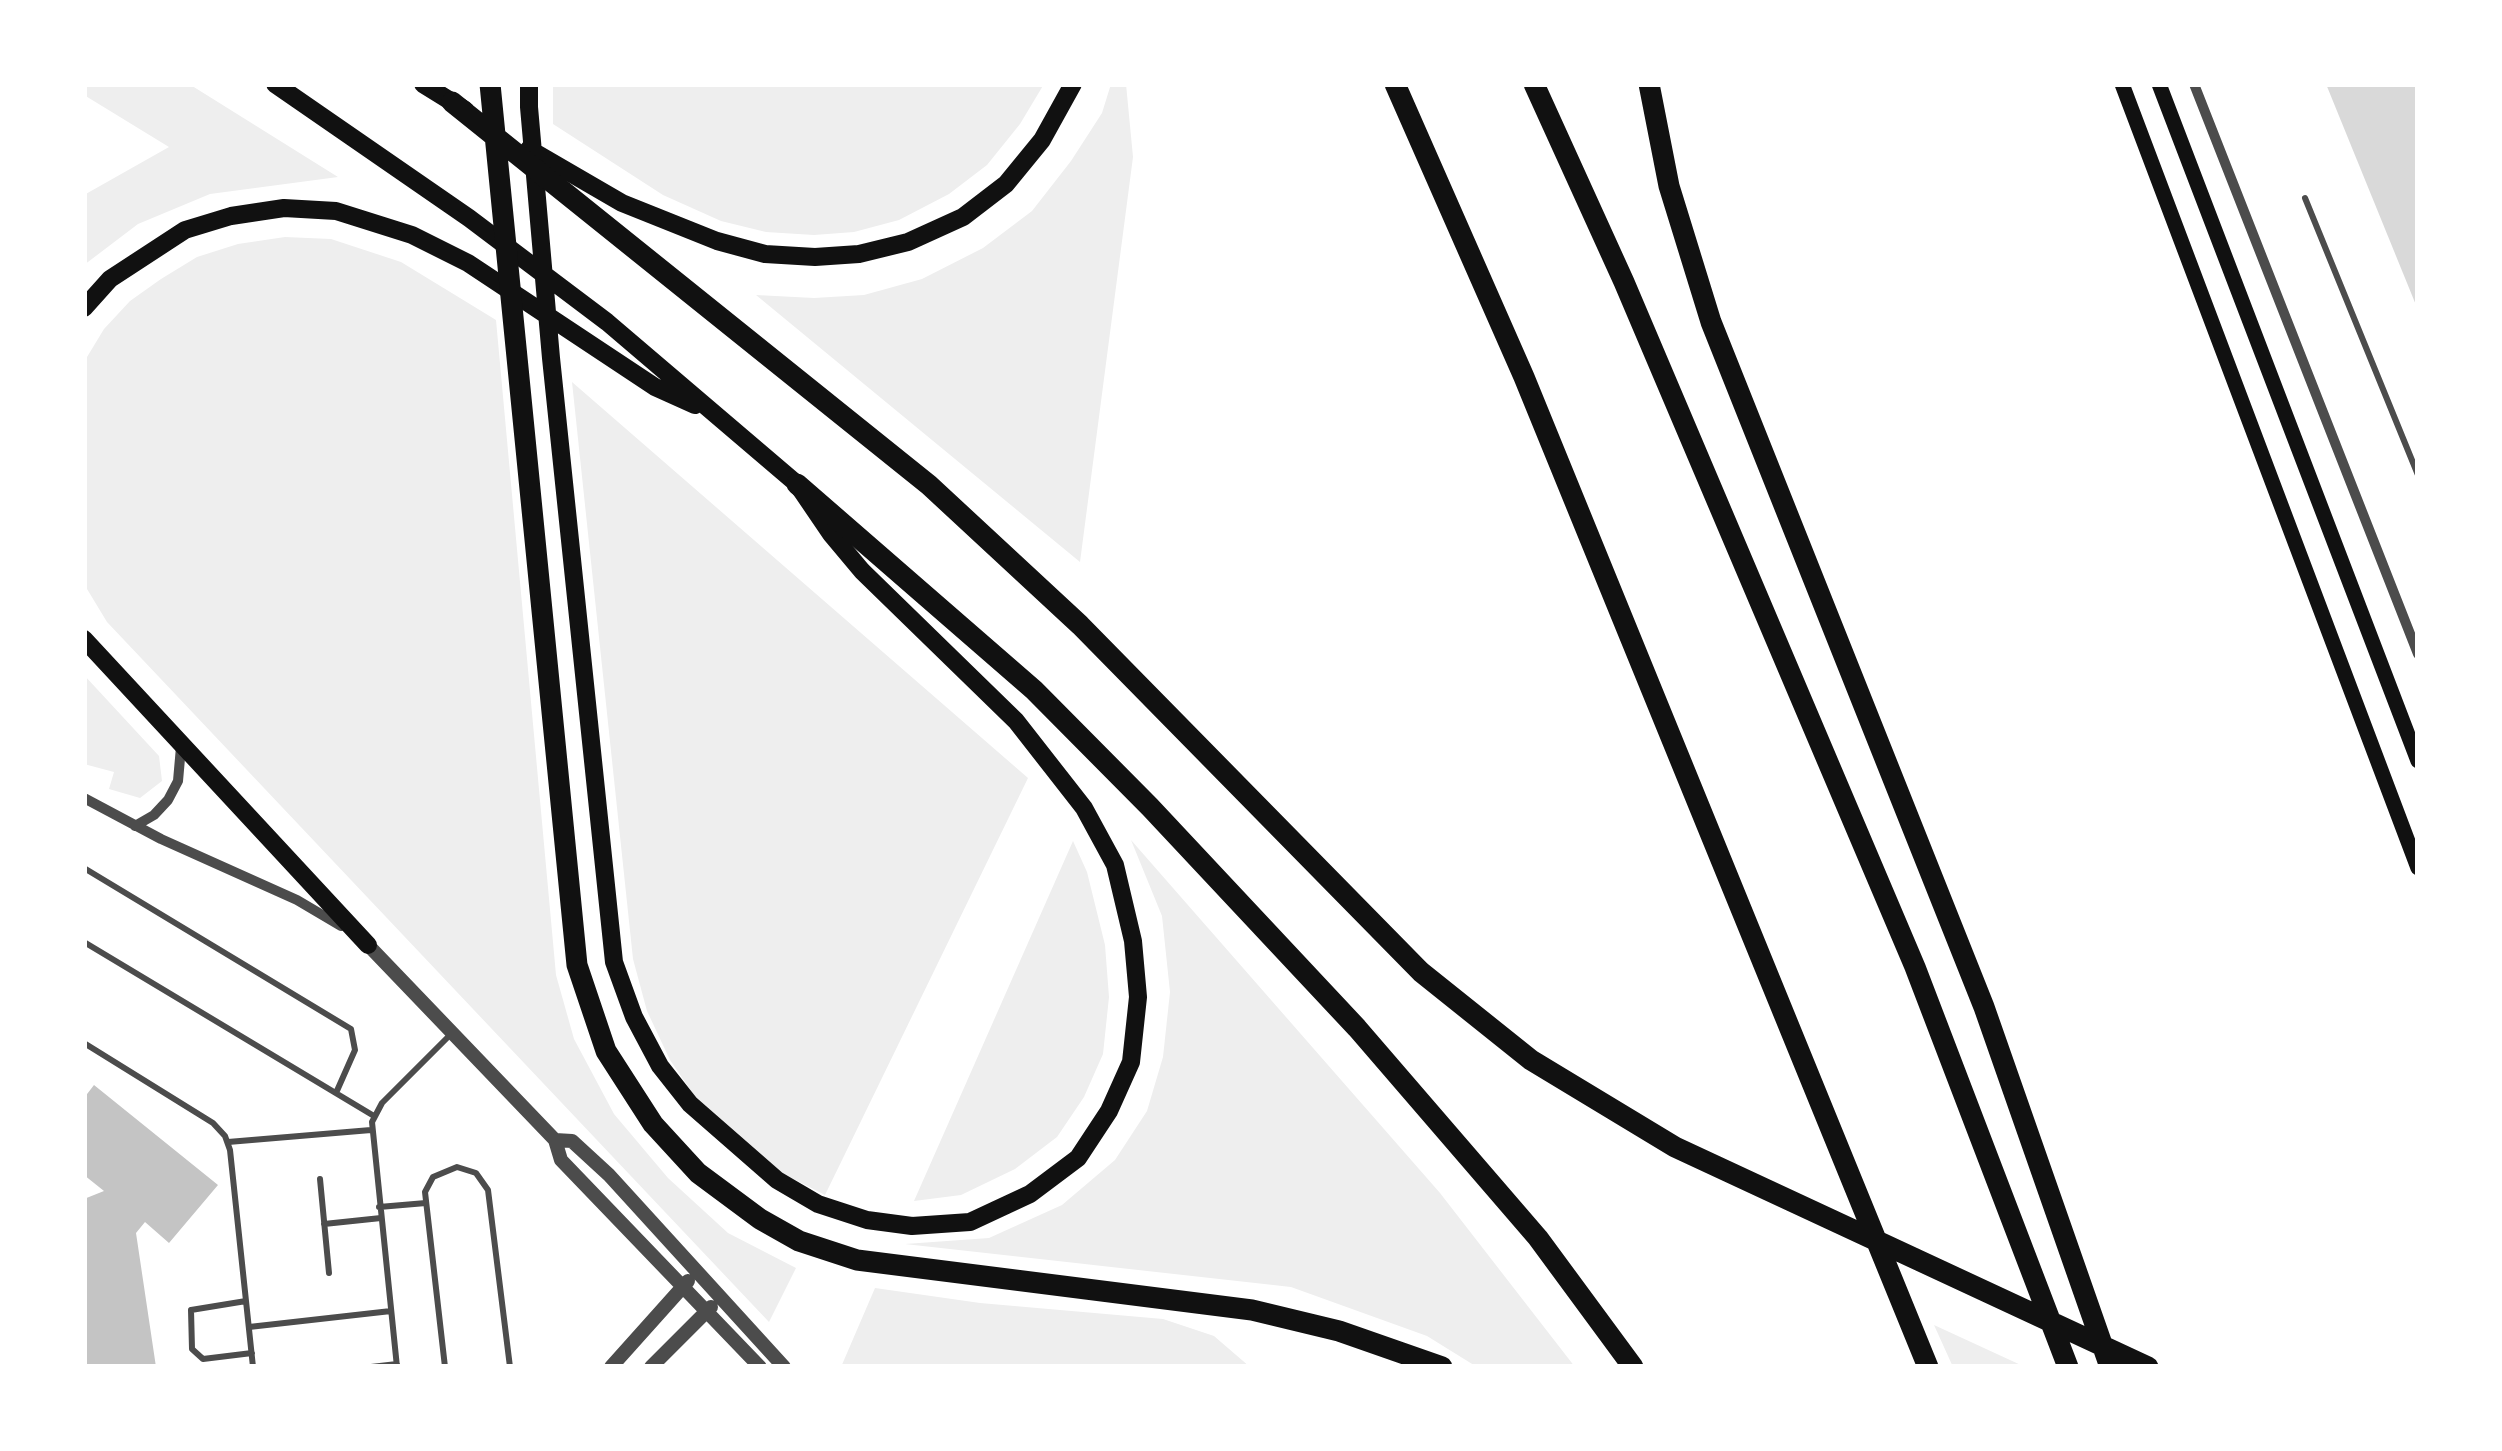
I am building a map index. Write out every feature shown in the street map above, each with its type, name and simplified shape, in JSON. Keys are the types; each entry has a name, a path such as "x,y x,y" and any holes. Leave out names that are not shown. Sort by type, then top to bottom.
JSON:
{"highway":[{"path":"275,84 469,218 607,322 1034,690 1357,1028 1538,1238 1634,1367"},
{"path":"423,84 622,203 717,241 765,254 837,255 908,242 963,217 1006,184 1042,140 1073,84"},
{"path":"490,84 577,965 607,1051 653,1124 698,1173 760,1220 799,1241 857,1260 1252,1310 1340,1330 1442,1367"},
{"path":"528,84 614,962 634,1017 660,1066 690,1104 777,1180 818,1204 867,1220 912,1226 970,1222 1030,1193 1078,1157 1109,1112 1131,1062 1138,997 1133,940 1114,866 1084,808 1016,721 862,571 797,484"},
{"path":"1395,84 1533,399 1928,1367"},
{"path":"1534,84 1624,282 1915,967 2068,1367"},
{"path":"1649,84 1669,186 1703,300 1984,1007 2110,1367"},
{"path":"452,102 929,484 1080,625 1421,972 1531,1060 1676,1148 2149,1367"},
{"path":"84,308 110,279 184,230 284,208 336,211 412,235 468,263 655,387 715,415"},
{"path":"84,639 368,945"}],"main road":[{"path":"2122,84 2418,868"},
{"path":"2158,84 2418,761"}],"street":[{"path":"2194,84 2418,654"},
{"path":"135,826 154,815 178,781 181,739"},
{"path":"84,798 297,899 368,945 555,1140 561,1160 760,1367"},
{"path":"555,1140 572,1141 593,1160 784,1367"},
{"path":"611,1367 696,1273"},
{"path":"651,1367 719,1298"}],"lane":[{"path":"2305,198 2418,475"},
{"path":"84,868 350,1029 355,1050 336,1093"},
{"path":"84,942 374,1116"},
{"path":"371,1367 397,1366 371,1130 374,1116 453,1033"},
{"path":"84,1043 213,1123 228,1142 253,1367"},
{"path":"228,1142 371,1130"},
{"path":"445,1367 426,1203 428,1184 448,1168 476,1173 488,1190 510,1367"},
{"path":"320,1179 329,1273"},
{"path":"379,1207 426,1203"},
{"path":"325,1224 381,1218"},
{"path":"246,1301 190,1310 192,1349 203,1359 252,1353"},
{"path":"249,1327 391,1311"}],"shaded area":[{"path":"84,84 189,84 338,177 210,194 138,224 84,265 84,195 169,147 84,95"},
{"path":"553,84 1044,84 987,165 949,194 899,220 854,232 814,235 766,232 721,221 663,195 553,124"},
{"path":"1111,84 1126,84 1133,157 1080,562 756,295 864,295 922,279 983,248 1032,211 1102,113"},
{"path":"2326,84 2418,84 2418,310"},
{"path":"285,237 331,239 401,262 496,320 556,975 574,1039 614,1114 668,1178 728,1233 796,1268 769,1322 107,622 84,584 84,362 104,329 130,301 161,279 197,257"},
{"path":"572,382 1028,778 825,1195 782,1173 698,1101 670,1060 647,1011 633,959"},
{"path":"84,675 159,756 162,781 140,798 109,789 114,772 84,764"},
{"path":"1131,840 1440,1193 1575,1367 1477,1367 1427,1336 1291,1287 905,1244 989,1238 1062,1205 1115,1160 1147,1111 1163,1057 1170,992 1162,916"},
{"path":"1073,841 1087,872 1105,945 1109,997 1103,1054 1084,1097 1057,1137 1015,1169 961,1195 914,1201"},
{"path":"875,1288 980,1303 1163,1319 1214,1336 1250,1367 841,1367"},
{"path":"1934,1325 2023,1366 2023,1367 1953,1367"}],"building":[{"path":"94,1085 218,1185 169,1243 145,1222 136,1233 156,1367 84,1367 84,1199 104,1191 84,1175 84,1098"}]}
